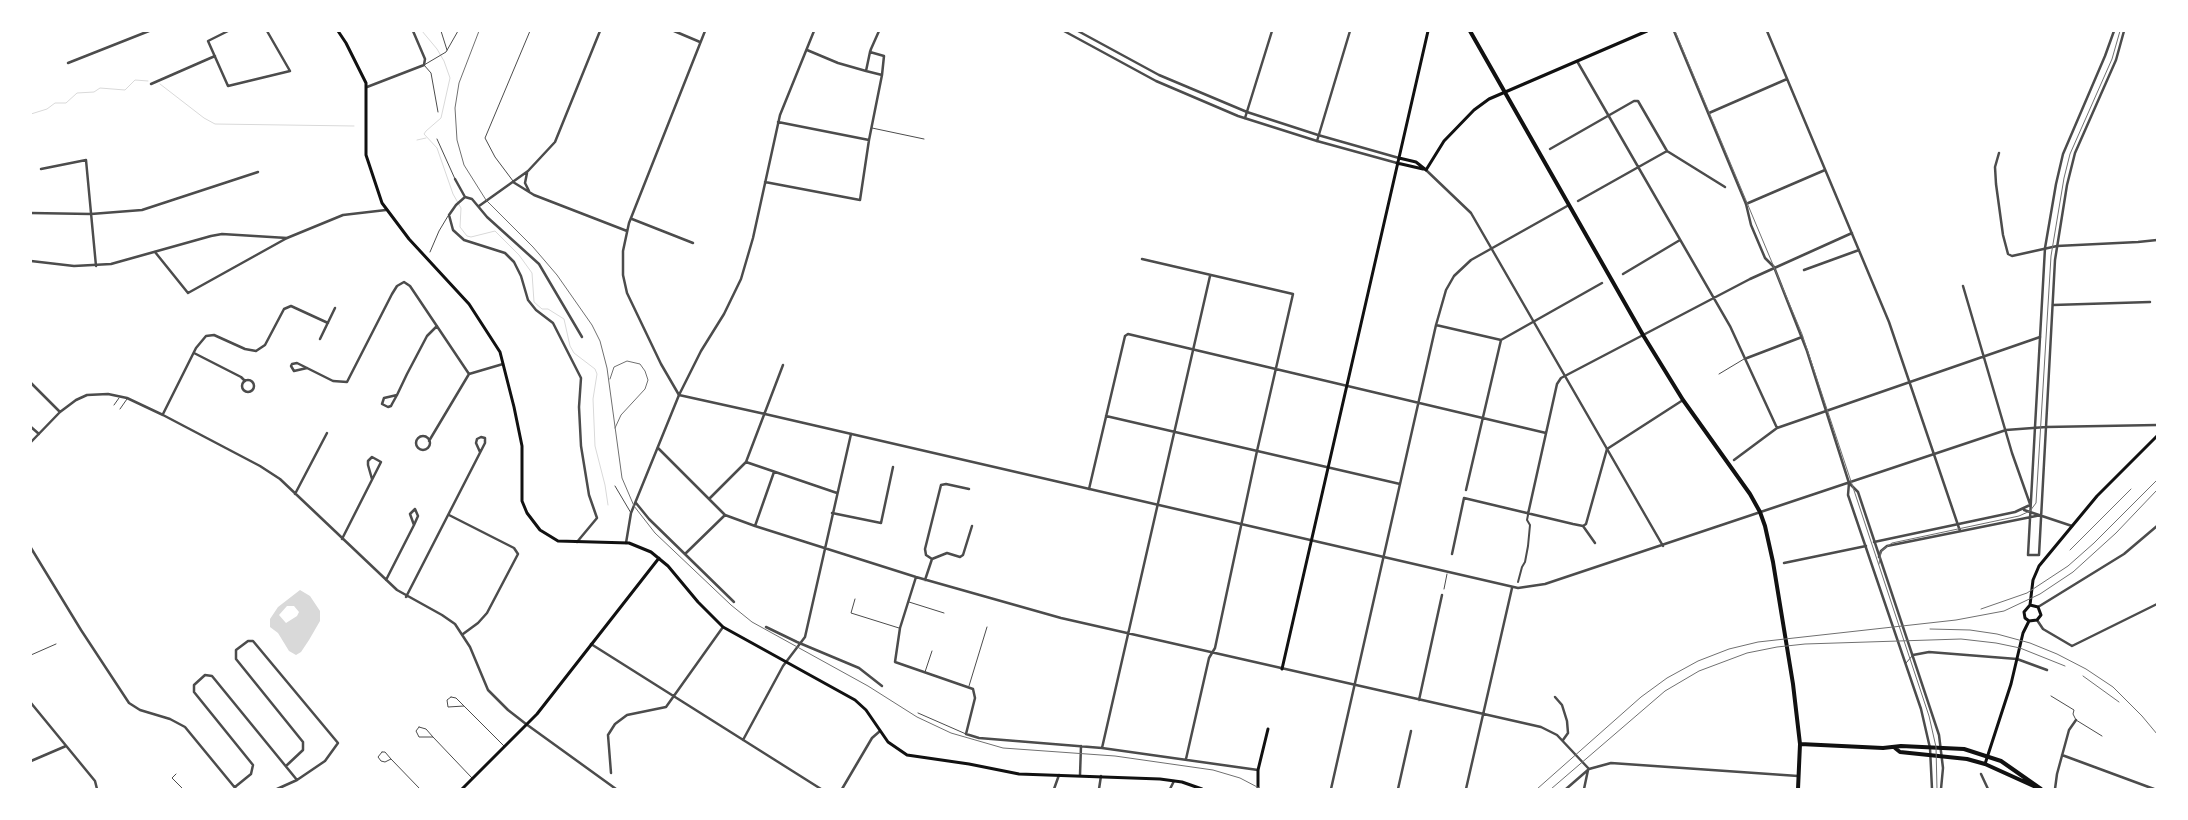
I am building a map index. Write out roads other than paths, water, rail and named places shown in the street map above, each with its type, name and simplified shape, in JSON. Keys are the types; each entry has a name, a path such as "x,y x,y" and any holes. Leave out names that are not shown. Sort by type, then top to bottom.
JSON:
{"main road":[{"path":"338,31 365,79 366,158 386,210 469,304 494,342 504,364 522,446 521,491 524,507 547,536 558,541 626,543 644,548 659,558 723,627 855,700 866,710 880,732 895,749 911,757 969,764 1019,774 1080,775 1174,781 1202,789"},
{"path":"1282,669 1428,31"},
{"path":"1470,31 1643,335 1683,400 1745,487 1760,512 1768,538 1788,653 1800,744 1798,789"},
{"path":"1426,170 1435,152 1459,124 1486,100 1647,31"},
{"path":"1398,158 1416,162 1426,170"},
{"path":"1397,163 1426,170"},
{"path":"2029,621 2025,618 2024,612 2030,605 2036,571 2103,489 2157,436"},
{"path":"462,789 526,724 659,558"},
{"path":"2029,621 2037,620 2041,613 2038,607 2030,605"},
{"path":"1986,764 2011,684 2023,633 2029,621"},
{"path":"1258,789 1258,770 1268,729"},
{"path":"1800,744 1964,749 1988,756 2010,766 2040,789"},
{"path":"1895,748 1900,752 1959,757 1986,764 2040,789"}],"street":[{"path":"68,64 150,31"},
{"path":"228,31 208,41 228,86 290,71 267,31"},
{"path":"366,87 424,65 425,59 413,31"},
{"path":"479,206 528,171 556,142 600,31"},
{"path":"674,31 700,42"},
{"path":"705,31 631,219 622,250 623,275 627,293 661,364 679,395 1512,588 1546,584 2006,430 2046,427 2157,425"},
{"path":"626,543 631,513 679,395 701,351 724,314 741,279 753,238 778,122 814,31"},
{"path":"866,71 870,52 879,31"},
{"path":"1064,31 1156,81 1244,118 1397,163"},
{"path":"1078,31 1187,88 1247,112 1318,136 1398,158"},
{"path":"1244,118 1272,31"},
{"path":"1317,141 1350,31"},
{"path":"1674,31 1746,204 1751,225 1765,258 1774,267 1802,338 1850,483 1858,492 1940,735 1942,756 1941,789"},
{"path":"1767,31 1892,330 1960,531"},
{"path":"2114,31 2062,158 2045,248 2028,555 2039,556 2052,305 2057,246 2072,161 2116,60 2124,31"},
{"path":"806,50 838,63 882,75"},
{"path":"764,182 860,200 872,122 885,58 883,55 870,52"},
{"path":"151,84 214,56"},
{"path":"1577,61 1714,298 1746,358 1778,428"},
{"path":"1709,114 1788,80"},
{"path":"1184,94 1187,88"},
{"path":"1550,149 1634,101 1638,101 1668,151 1725,187"},
{"path":"778,122 869,140"},
{"path":"1578,201 1668,151"},
{"path":"2000,152 1995,167 1995,176 2003,235 2008,254 2015,256 2057,246 2157,240"},
{"path":"41,169 86,160 96,266"},
{"path":"1426,170 1462,202 1492,248 1663,546"},
{"path":"1746,204 1825,170"},
{"path":"528,171 526,182 530,192"},
{"path":"31,212 91,214 142,210 258,172"},
{"path":"454,179 466,197 472,199 487,217 540,264 582,337"},
{"path":"513,182 530,192 627,231"},
{"path":"466,197 449,216 450,224 458,236 505,253 514,262 528,300 536,310 553,324 581,378 579,407 581,446 589,495 597,518 577,542"},
{"path":"1331,789 1418,403 1446,290 1454,276 1471,260 1569,205"},
{"path":"155,252 188,294 287,238 343,215 386,210"},
{"path":"631,219 693,243"},
{"path":"1518,582 1528,546 1530,525 1527,520 1528,514 1558,381 1774,267 1852,233"},
{"path":"31,261 74,266 96,266 125,261 222,234 287,238"},
{"path":"1623,274 1680,240"},
{"path":"1804,270 1859,250"},
{"path":"1142,259 1293,294 1215,648 1209,658 1186,759"},
{"path":"1102,748 1210,276"},
{"path":"307,368 294,370 291,366 297,363 307,368 333,381 346,382 392,294 402,282 410,286 469,374"},
{"path":"1436,326 1501,340 1602,283"},
{"path":"1963,286 2030,504"},
{"path":"2052,305 2150,302"},
{"path":"162,415 194,353 206,336 214,335 245,349 256,351 261,348 282,312 288,307 295,306 328,323"},
{"path":"320,339 335,308"},
{"path":"397,395 384,398 382,404 388,407 391,406 397,395 427,336 437,326"},
{"path":"1088,489 1125,336 1128,334 1546,433"},
{"path":"1734,460 1778,428 2040,337"},
{"path":"1746,358 1802,338"},
{"path":"1466,490 1501,340"},
{"path":"194,353 241,377 245,381 250,381 254,386 252,391 246,392 243,390 242,384 245,381"},
{"path":"430,441 421,437 417,439 416,446 421,450 426,450 429,447 430,441 469,374 504,364"},
{"path":"709,499 746,462 784,365"},
{"path":"31,383 60,412"},
{"path":"31,442 60,412 87,395 108,394 127,398 260,466 295,494 406,597 442,615 463,634 488,690 508,710 616,789"},
{"path":"1584,526 1587,522 1607,449 1683,400"},
{"path":"1106,416 1400,484"},
{"path":"31,426 39,434"},
{"path":"295,494 327,433"},
{"path":"743,740 786,661 805,637 851,434"},
{"path":"406,597 485,443 485,438 481,437 477,439 476,443 480,452"},
{"path":"658,448 725,515 754,526 925,580 1043,613 1541,727 1563,740 1589,769"},
{"path":"342,539 381,462 372,457 368,461 372,479"},
{"path":"746,462 837,493"},
{"path":"832,513 881,523 893,467"},
{"path":"754,526 774,472"},
{"path":"1850,483 1848,495 1921,709 1931,754 1932,789"},
{"path":"932,559 926,555 925,549 941,486 946,484 969,490"},
{"path":"1452,554 1464,498 1584,526 1595,543"},
{"path":"636,503 734,602"},
{"path":"2023,510 2030,504"},
{"path":"386,580 414,525 418,516 415,509 410,514 414,525"},
{"path":"1874,542 2023,510 2072,526"},
{"path":"448,514 514,548 518,554 487,613 478,623 463,634"},
{"path":"685,554 725,515"},
{"path":"1879,557 1881,551 1888,546 2041,515"},
{"path":"925,580 932,559 947,553 960,557 963,555 972,526"},
{"path":"2038,607 2124,554 2157,526"},
{"path":"1784,563 1866,546"},
{"path":"31,548 81,630 130,703 140,710 170,719 185,728 235,788 251,774 253,765 194,692 194,685 205,675 212,676 297,780"},
{"path":"916,577 900,628 895,662 970,686 976,693 966,734 979,738 1022,743 1054,743 1102,748 1258,770"},
{"path":"1466,789 1512,588"},
{"path":"1419,700 1442,596"},
{"path":"2037,620 2041,626 2072,646 2157,604"},
{"path":"611,772 608,736 615,724 628,715 666,707 675,697 723,627"},
{"path":"766,627 801,644 858,667 882,686"},
{"path":"276,789 297,780 324,761 334,750 338,742 253,641 244,643 236,650 236,659 303,742 303,750 286,766"},
{"path":"591,644 821,789"},
{"path":"1913,654 1929,652 2017,659 2047,670"},
{"path":"1555,697 1562,705 1567,721 1568,733 1563,740"},
{"path":"31,704 95,781 97,789"},
{"path":"2055,789 2070,728 2076,720"},
{"path":"1398,789 1411,731"},
{"path":"842,789 872,738 880,732"},
{"path":"31,761 66,746"},
{"path":"1080,775 1081,746"},
{"path":"2062,755 2154,789"},
{"path":"1566,789 1589,769 1611,763 1798,776"},
{"path":"1584,789 1589,769"},
{"path":"1981,774 1988,789"},
{"path":"1054,789 1058,775"},
{"path":"1100,789 1101,776"},
{"path":"1170,789 1174,781"},
{"path":"2150,786 2157,785"}],"lane":[{"path":"440,31 448,51"},
{"path":"438,112 431,73 424,65 448,51 458,31"},
{"path":"513,182 495,158 485,138 530,31"},
{"path":"871,128 924,139"},
{"path":"437,139 454,179"},
{"path":"430,252 439,231 449,216"},
{"path":"1719,374 1746,358"},
{"path":"114,405 120,397"},
{"path":"120,409 127,398"},
{"path":"615,486 631,513"},
{"path":"1444,589 1447,573"},
{"path":"855,600 851,613 900,628"},
{"path":"908,602 944,613"},
{"path":"970,686 987,627"},
{"path":"31,655 56,644"},
{"path":"925,673 932,651"},
{"path":"1906,667 1908,658 1913,654"},
{"path":"2051,696 2074,710 2073,714 2076,720 2102,736"},
{"path":"464,706 450,708 447,705 447,700 451,697 456,698 464,706 504,746"},
{"path":"918,713 966,734"},
{"path":"433,737 420,737 416,733 417,728 426,730 433,737 472,779"},
{"path":"391,759 381,762 378,757 382,752 385,752 420,789"},
{"path":"176,774 172,778 183,789"}],"waterway":[{"path":"422,31 437,49 450,78 441,118 424,134 437,148 453,194 461,208 460,227 467,236 471,237 495,231 519,255 532,273 534,302 542,309 548,309 564,319 570,346 574,353 595,369 597,374 593,399 595,446 608,505"},
{"path":"31,114 47,109 55,103 66,103 77,93 94,92 100,88 125,90 135,80 148,81"},
{"path":"160,84 204,118 215,124 354,126"},
{"path":"417,140 426,138"}],"tram line":[{"path":"479,31 459,83 455,108 457,140 464,165 486,200 533,247 557,275 592,325 600,341 607,368 622,478 634,506 655,533 731,605 752,622 868,686 917,717 951,733 1003,748 1115,756 1213,770 1240,778 1261,789"},
{"path":"1675,31 1802,334 1929,716 1936,747 1937,789"},
{"path":"1879,564 1881,551 1892,543 2019,516 2030,511 2036,503 2051,256 2064,178 2070,154 2112,59 2120,31"},
{"path":"610,379 614,367 627,361 640,364 648,380 645,389 621,415 615,428"}],"railway":[{"path":"1981,609 2027,593 2068,566 2094,543 2157,480"},
{"path":"2070,550 2131,489"},
{"path":"1537,789 1641,697 1667,678 1698,661 1729,649 1758,642 1956,620 2004,611 2040,594 2073,572 2116,533 2157,490"},
{"path":"1930,629 1970,630 1997,634 2030,643 2057,654 2086,669 2113,687 2157,734"},
{"path":"1551,789 1665,691 1699,671 1747,653 1805,644 1961,639 2020,648 2065,666"},
{"path":"2083,676 2119,702"}]}
